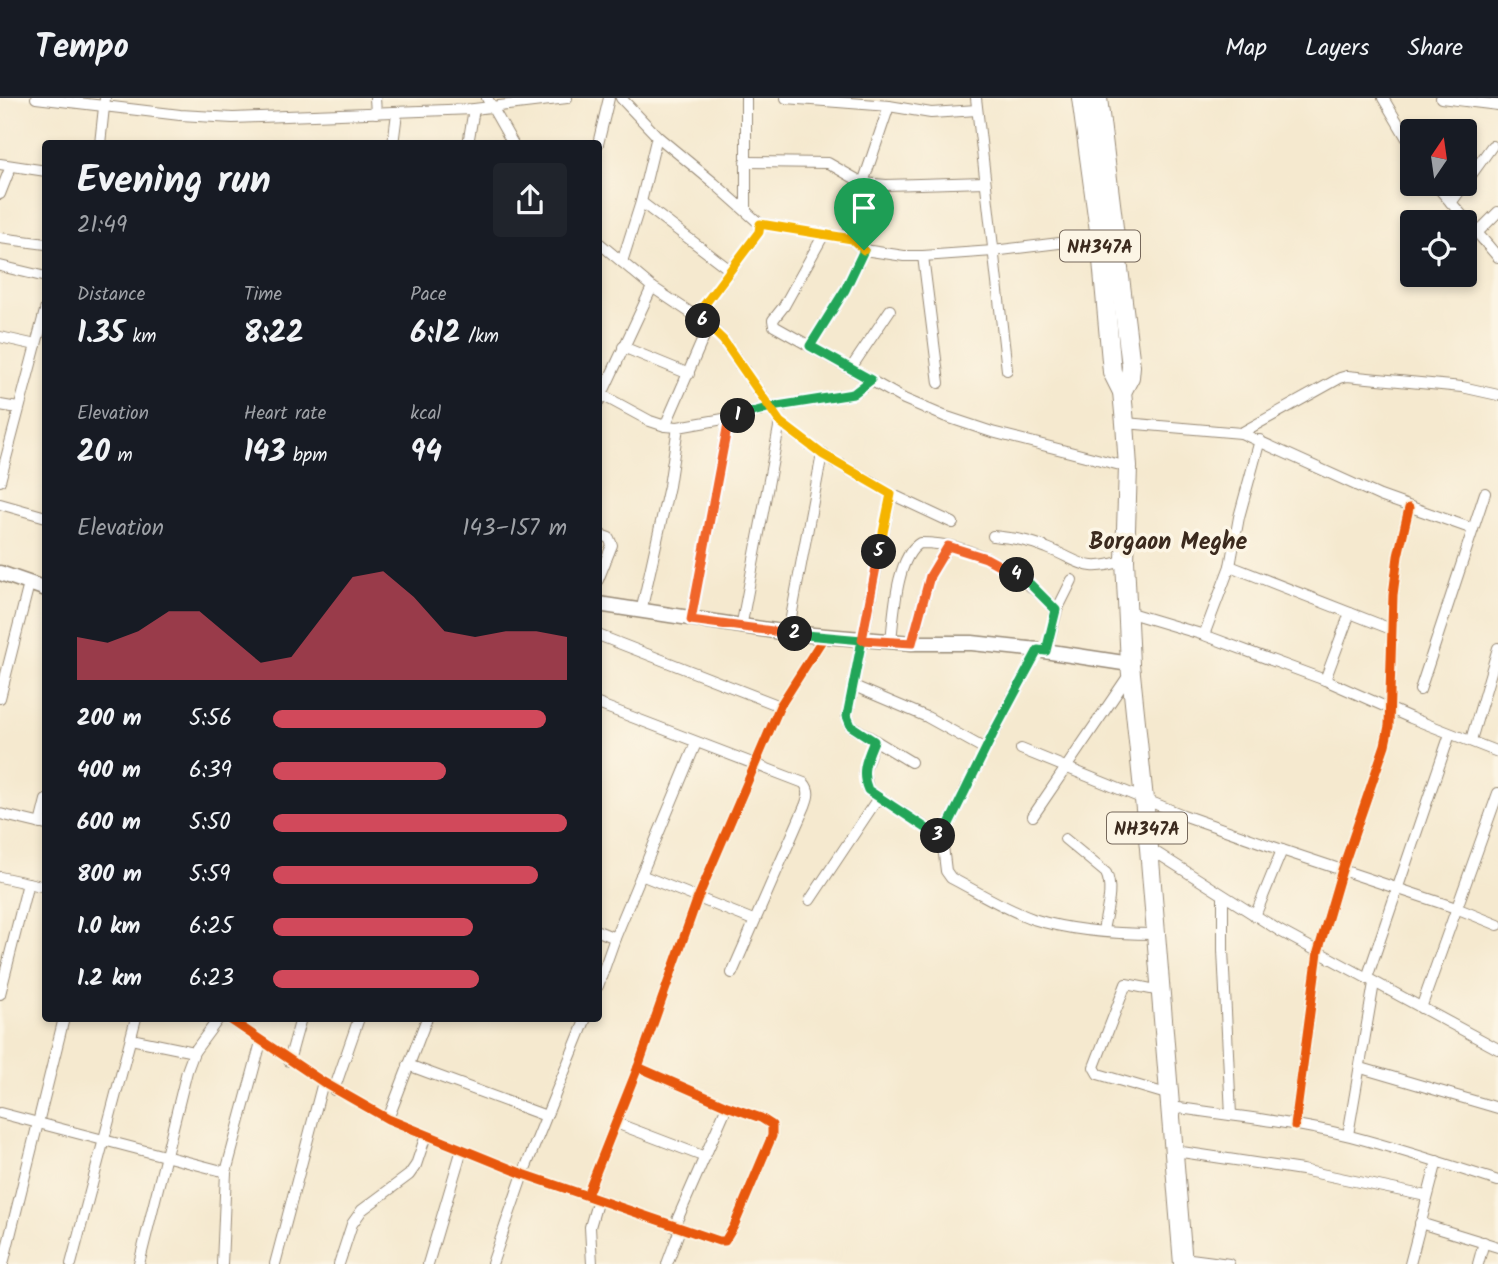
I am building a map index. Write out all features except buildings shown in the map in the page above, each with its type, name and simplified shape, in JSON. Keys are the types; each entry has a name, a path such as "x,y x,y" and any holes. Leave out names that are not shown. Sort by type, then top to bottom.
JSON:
{"highway":[{"name":"NH347A","path":"1081,98 1100,238 1112,372 1122,392 1125,424 1128,467 1125,560 1130,669 1149,848 1183,1261"},
{"name":"NH347A","path":"1098,98 1131,366 1130,377 1122,392"}],"street":[{"path":"36,98 105,103 180,116 233,117 474,109 489,103 567,98"},
{"path":"375,98 376,113"},
{"path":"599,140 609,98"},
{"path":"621,98 657,136 760,224 852,239"},
{"path":"746,98 746,210"},
{"path":"786,98 889,106 931,113 977,110"},
{"path":"909,98 910,109"},
{"path":"976,98 1007,370"},
{"path":"1383,98 1400,127"},
{"path":"1441,98 1498,105"},
{"path":"100,140 105,103"},
{"path":"489,103 511,140"},
{"path":"889,106 863,183 850,212 849,230 852,239 864,250 923,256 993,251 1100,238"},
{"path":"469,140 474,109"},
{"path":"394,140 397,113"},
{"path":"622,262 641,202 657,136"},
{"path":"1451,203 1492,146"},
{"path":"746,162 828,163 863,183 886,185 985,182"},
{"path":"0,194 5,165 42,170"},
{"path":"1445,196 1457,210"},
{"path":"641,202 730,270"},
{"path":"1498,212 1477,233 1498,257"},
{"path":"696,316 759,232 760,224"},
{"path":"824,234 773,323 774,326 904,398 944,416 992,432 1128,467"},
{"path":"0,238 42,243"},
{"path":"602,245 652,287 709,326 723,340 780,422 822,454 891,494 953,523"},
{"path":"810,346 845,290 864,250"},
{"path":"923,256 939,383"},
{"path":"0,266 42,276"},
{"path":"602,394 652,287"},
{"path":"851,368 890,310"},
{"path":"0,481 42,322"},
{"path":"665,426 709,326"},
{"path":"0,337 36,345"},
{"path":"623,347 689,374"},
{"path":"1241,433 1347,376 1462,387 1498,395"},
{"path":"602,400 650,421 678,427 771,407 853,394 871,380"},
{"path":"0,405 18,408"},
{"path":"691,620 729,418"},
{"path":"741,628 780,422"},
{"path":"1125,424 1241,433 1409,508 1473,530"},
{"path":"640,612 669,486 678,427"},
{"path":"1204,635 1230,566 1239,517 1260,440"},
{"path":"788,634 822,454"},
{"path":"1420,690 1485,493"},
{"path":"891,494 848,708 848,722 874,741 911,762"},
{"path":"0,504 42,516"},
{"path":"1295,1126 1318,952 1342,870 1385,745 1390,708 1391,629 1398,556 1409,508"},
{"path":"602,535 609,538 612,545 602,570"},
{"path":"993,536 1032,542 1091,568 1125,560"},
{"path":"891,641 898,588 911,550 920,542 948,546 986,558 1020,576 1056,610"},
{"path":"912,643 928,583 948,546"},
{"path":"1230,566 1391,629"},
{"path":"0,573 42,588"},
{"path":"1072,580 1056,610 1042,651 985,749 942,838 946,871 951,878 1031,918 1103,931 1156,934"},
{"path":"0,698 29,584"},
{"path":"602,605 788,634 912,643 972,643 1042,651 1130,669 1033,816"},
{"path":"1127,612 1204,635 1325,680 1498,752"},
{"path":"1325,680 1350,613"},
{"path":"602,637 780,706"},
{"path":"587,1195 638,1067 697,900 780,706 824,637"},
{"path":"1471,740 1498,649"},
{"path":"1487,685 1498,689"},
{"path":"854,686 927,717 985,749"},
{"path":"602,706 804,783 809,792 732,973"},
{"path":"1348,1135 1371,981 1397,888 1450,734"},
{"path":"874,741 865,763 864,782 868,790 942,838"},
{"path":"602,975 696,743"},
{"path":"1021,749 1144,800 1498,925"},
{"path":"1421,1008 1498,793"},
{"path":"810,900 878,798"},
{"path":"0,814 42,824"},
{"path":"1065,839 1106,873 1109,879 1103,931"},
{"path":"1149,848 1255,916 1498,1049"},
{"path":"1255,916 1282,850"},
{"path":"641,875 697,900 754,920"},
{"path":"0,877 42,886"},
{"path":"0,994 28,883"},
{"path":"1223,896 1231,1115"},
{"path":"602,933 615,938"},
{"path":"1161,991 1126,984 1094,1067 1098,1074 1170,1101 1231,1115 1348,1135 1498,1181"},
{"path":"3,1264 63,1022"},
{"path":"71,1264 135,1022"},
{"path":"139,1264 194,1052 216,1022"},
{"path":"234,1022 334,1090 388,1119 523,1174 677,1228 725,1241 734,1226 774,1130 768,1121 638,1067"},
{"path":"289,1061 300,1022"},
{"path":"334,1090 358,1022"},
{"path":"388,1119 424,1022"},
{"path":"492,1264 523,1174 584,1022"},
{"path":"131,1039 194,1052"},
{"path":"222,1264 226,1172 261,1042"},
{"path":"408,1065 546,1116"},
{"path":"1360,1068 1498,1108"},
{"path":"275,1264 323,1082"},
{"path":"667,1264 677,1228 727,1106"},
{"path":"0,1113 226,1172"},
{"path":"616,1123 705,1157"},
{"path":"339,1264 352,1224 362,1210 409,1174 416,1165 426,1135"},
{"path":"428,1264 462,1149"},
{"path":"1175,1151 1303,1170 1426,1196"},
{"path":"1410,1264 1437,1161"},
{"path":"592,1264 590,1227 598,1199"},
{"path":"1420,1223 1498,1247"},
{"path":"1478,1264 1484,1242"},
{"path":"1183,1261 1229,1264"}],"cycle path":[{"path":"1295,1126 1318,952 1389,726 1393,595 1398,556 1409,508"},
{"path":"587,1195 638,1067 697,900 780,706 824,637"},
{"path":"234,1022 323,1082 388,1119 523,1174 725,1241 772,1136 772,1125 638,1067"}],"district":[{"name":"Borgaon Meghe","path":"1168,541"}],"route":[{"path":"864,250 845,290 810,346 871,380 853,394 771,407 729,418 691,620 788,634 862,640 847,716 851,726 874,741 865,763 864,782 868,790 942,838 1038,650 1046,651 1056,610 1020,576 986,558 948,546 930,576 912,643 862,640 891,494 822,454 780,422 771,407 754,382 723,340 696,316 759,232 760,224 852,239 864,250"}]}
